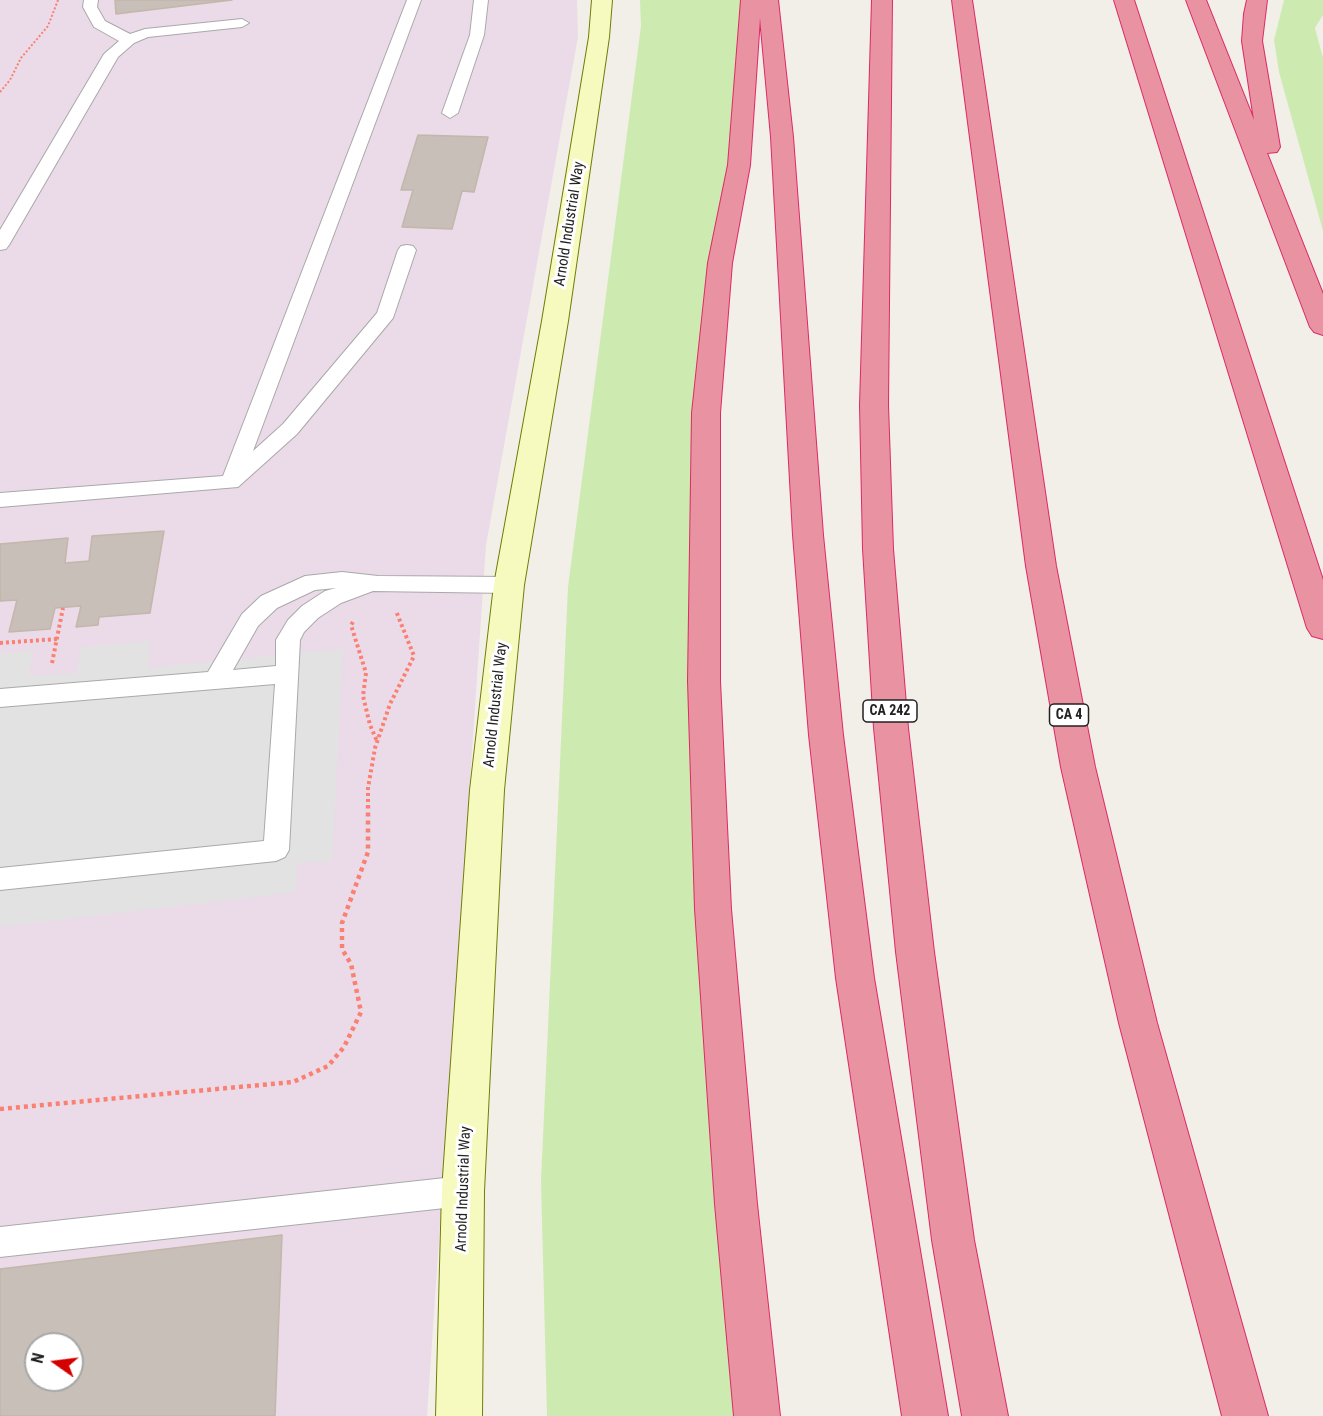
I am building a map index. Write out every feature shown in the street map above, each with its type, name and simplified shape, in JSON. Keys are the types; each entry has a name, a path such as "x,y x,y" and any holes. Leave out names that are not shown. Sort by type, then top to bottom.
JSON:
{"highway":[{"path":"751,0 739,165 720,263 706,413 704,681 713,909 736,1204 757,1416"},
{"path":"768,0 782,136 808,535 826,735 855,978 925,1416"},
{"name":"CA 242","path":"882,0 874,405 878,549 891,728 915,952 953,1240 985,1416"},
{"name":"CA 4","path":"962,0 1041,566 1078,767 1138,1023 1245,1416"},
{"path":"1124,0 1323,628"},
{"path":"1196,0 1323,326"},
{"path":"1257,0 1252,40 1266,140 1323,326"}],"street":[{"name":"Arnold Industrial Way","path":"459,1416 463,1191 487,790 509,585 555,321 599,37 602,0"}],"lane":[{"path":"91,0 90,7 99,24 129,40"},
{"path":"231,482 414,0"},
{"path":"450,113 477,35 481,0"},
{"path":"0,245 112,54 129,40 145,33 242,22"},
{"path":"0,500 231,482 290,429 386,314 407,250"},
{"path":"215,680 250,620 269,602 313,582 342,580 378,584 509,585"},
{"path":"0,879 276,850 288,640 296,626 310,612 333,597 378,584"},
{"path":"0,698 287,674"},
{"path":"0,1242 463,1191"}],"path":[{"path":"0,92 10,80 21,58 48,26 58,0"},
{"path":"0,1109 293,1082 328,1066 344,1047 361,1012 351,964 342,949 342,923 368,852 368,788 377,742 390,704 414,656 395,608 387,607"},
{"path":"45,694 63,608"},
{"path":"357,619 351,625 366,673 363,696 377,742"},
{"path":"0,643 57,639"}],"shaded area":[{"path":"0,0 577,0 578,37 486,545 427,1416 0,1416"},
{"path":"151,641 148,668 343,649 332,861 297,863 295,892 0,927 0,654 33,650 29,676 77,673 81,647"}],"green space":[{"path":"640,0 751,0 704,500 757,1416 547,1416 541,1181 568,587 641,26"},
{"path":"1284,0 1323,0 1323,15 1315,28 1323,58 1323,231 1279,72 1274,40"}],"building":[{"path":"115,0 232,0 116,14"},
{"path":"418,135 488,137 474,192 462,191 452,229 402,227 413,190 401,190"},
{"path":"164,531 150,613 99,617 98,625 76,627 81,606 55,608 50,629 9,632 17,600 0,601 0,544 68,538 65,563 89,561 92,536"},
{"path":"282,1235 275,1416 0,1416 0,1269"}]}
